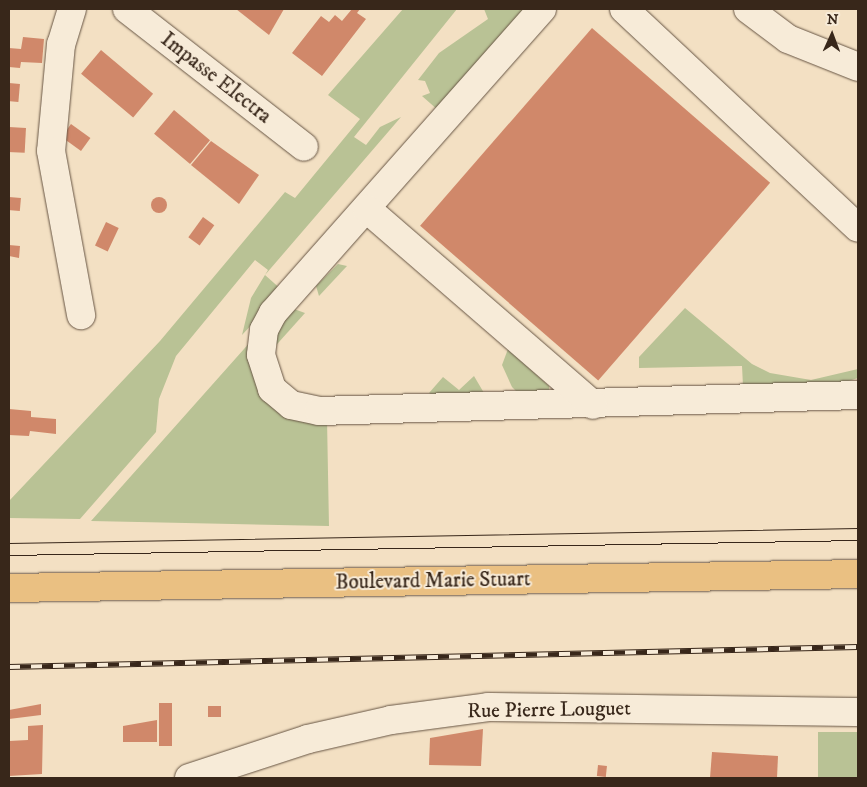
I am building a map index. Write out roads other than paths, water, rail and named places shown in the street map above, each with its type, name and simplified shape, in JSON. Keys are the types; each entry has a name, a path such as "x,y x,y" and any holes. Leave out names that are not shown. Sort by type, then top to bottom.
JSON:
{"main road":[{"name":"Boulevard Marie Stuart","path":"9,588 858,574"}],"street":[{"path":"72,9 61,44 50,151 81,315"},
{"name":"Impasse Electra","path":"128,9 304,147"},
{"path":"542,9 267,322 262,368 280,397 291,405 319,411 593,405 858,395"},
{"path":"624,9 858,228"},
{"path":"748,9 788,39 858,67"},
{"path":"367,209 593,405"},
{"name":"Rue Pierre Louguet","path":"189,778 308,739 391,720 488,707 858,712"}],"tram line":[{"path":"9,543 858,528"},
{"path":"9,555 858,540"}],"railway":[{"path":"9,667 858,647"}]}
